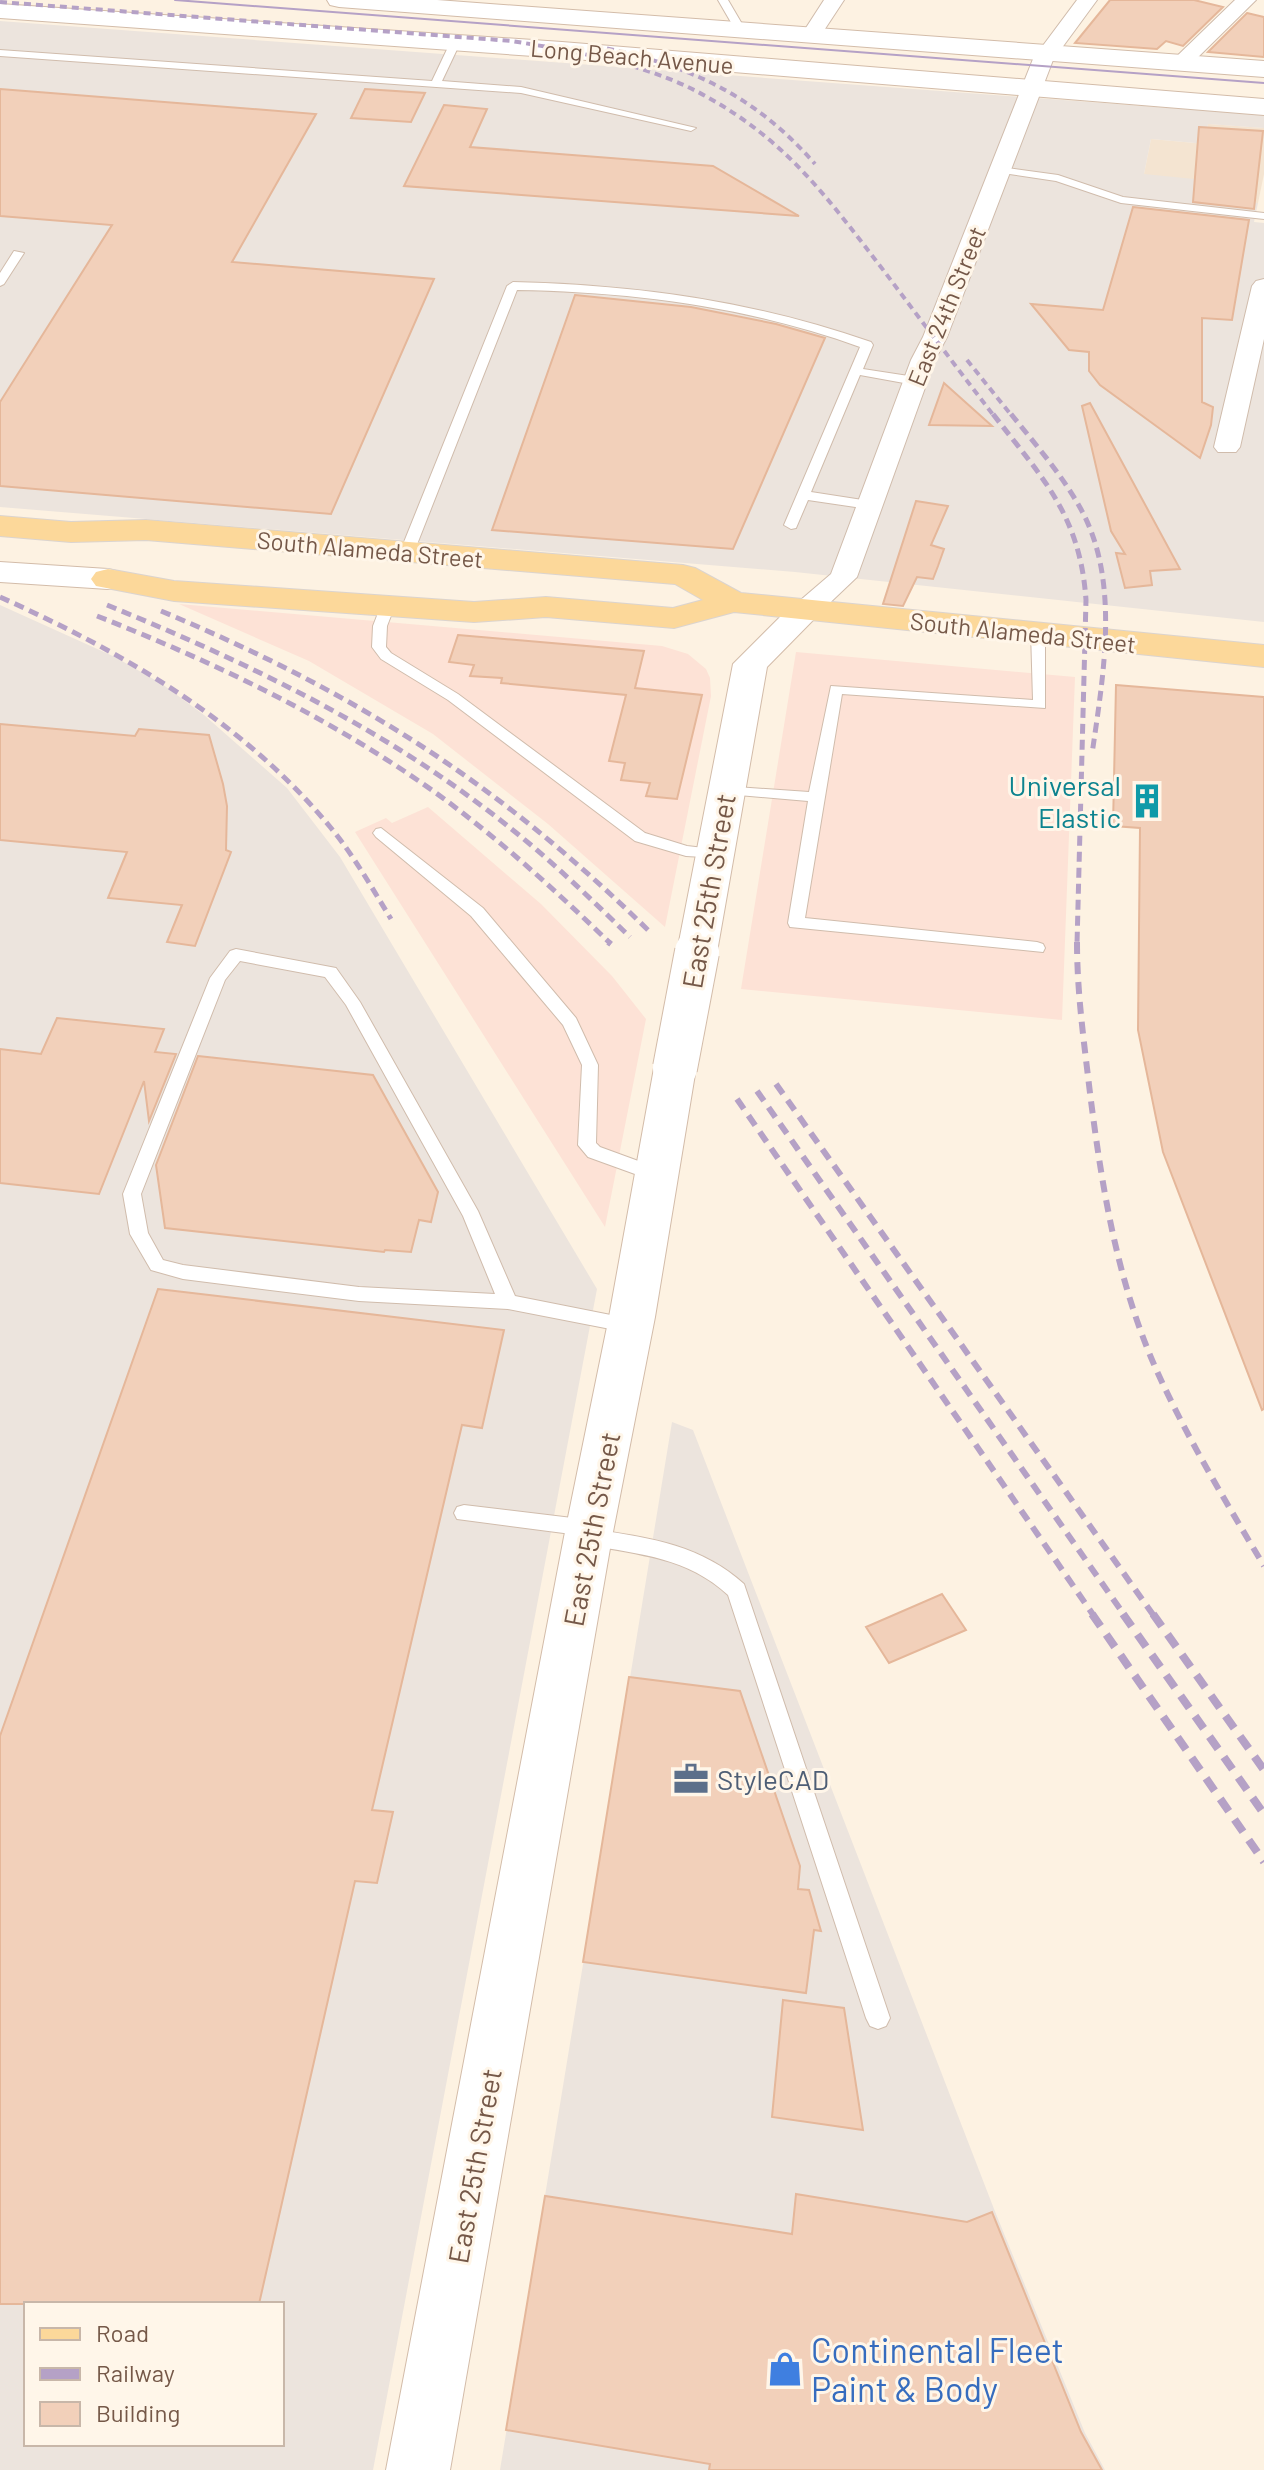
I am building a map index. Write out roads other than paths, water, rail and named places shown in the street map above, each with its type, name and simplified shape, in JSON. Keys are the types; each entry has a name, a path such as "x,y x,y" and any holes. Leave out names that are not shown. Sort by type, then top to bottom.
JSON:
{"main road":[{"name":"Long Beach Avenue","path":"339,0 402,1 1264,69"},
{"name":"Long Beach Avenue","path":"0,11 455,43 1264,107"},
{"name":"South Alameda Street","path":"0,526 71,532 146,530 683,575 733,602"},
{"path":"71,532 546,607"},
{"path":"108,579 509,560"},
{"name":"South Alameda Street","path":"0,572 108,579 155,590 474,612 546,607 674,618 733,602 1264,656"},
{"name":"East 25th Street","path":"418,2470 589,1532 631,1326 750,664 806,610"}],"street":[{"path":"812,34 834,0"},
{"name":"East 24th Street","path":"806,610 843,577 915,381 1046,53 1087,0"},
{"path":"1181,63 1246,0"},
{"path":"1227,447 1264,286"}],"lane":[{"path":"723,0 740,29"},
{"path":"436,83 455,43"},
{"path":"0,53 521,90 691,128"},
{"path":"1000,170 1058,178 1121,200 1264,216"},
{"path":"0,282 18,253"},
{"path":"407,552 513,286 583,286 655,294 786,318 867,345 791,525"},
{"path":"856,371 915,381"},
{"path":"804,495 869,505"},
{"path":"387,608 380,626 379,647 386,656 453,697 640,837 686,851 716,854"},
{"path":"1037,948 796,923 836,689 1040,705 1038,632"},
{"path":"727,789 816,797"},
{"path":"381,833 477,912 570,1022 590,1065 587,1145 594,1152 657,1175"},
{"path":"508,1302 472,1216 352,1002 330,972 236,955 218,978 132,1194 139,1234 157,1265 183,1272 359,1294 508,1302 631,1326"},
{"path":"464,1513 589,1532 699,1559 721,1573 737,1590 878,2018"}],"tram line":[{"path":"175,0 1264,83"}],"railway":[{"path":"0,2 512,41 588,55 663,76 737,115 806,175 864,245 994,416"},
{"path":"595,46 659,62 716,85 767,118 815,164"},
{"path":"967,360 1012,416"},
{"path":"993,414 1056,499 1076,544 1082,570 1086,600 1077,943"},
{"path":"1011,414 1049,462 1083,513 1102,570 1106,632 1092,754"},
{"path":"0,597 136,666 179,693 260,755 331,828 391,919"},
{"path":"107,605 267,676 419,762 529,844 630,937"},
{"path":"161,611 298,674 421,746 536,830 648,930"},
{"path":"97,616 272,694 396,766 504,846 611,944 608,942"},
{"path":"1077,943 1081,1018 1100,1164 1113,1234 1131,1302 1142,1336 1181,1420 1264,1566"},
{"path":"776,1084 1154,1616"},
{"path":"757,1091 1125,1616"},
{"path":"737,1099 1094,1616"},
{"path":"1092,1614 1264,1862"},
{"path":"1123,1614 1264,1814"},
{"path":"1153,1614 1264,1770"}],"place":[{"name":"Universal Elastic","path":"1147,801"},
{"name":"StyleCAD","path":"691,1779"},
{"name":"Continental Fleet Paint & Body","path":"785,2369"}]}
